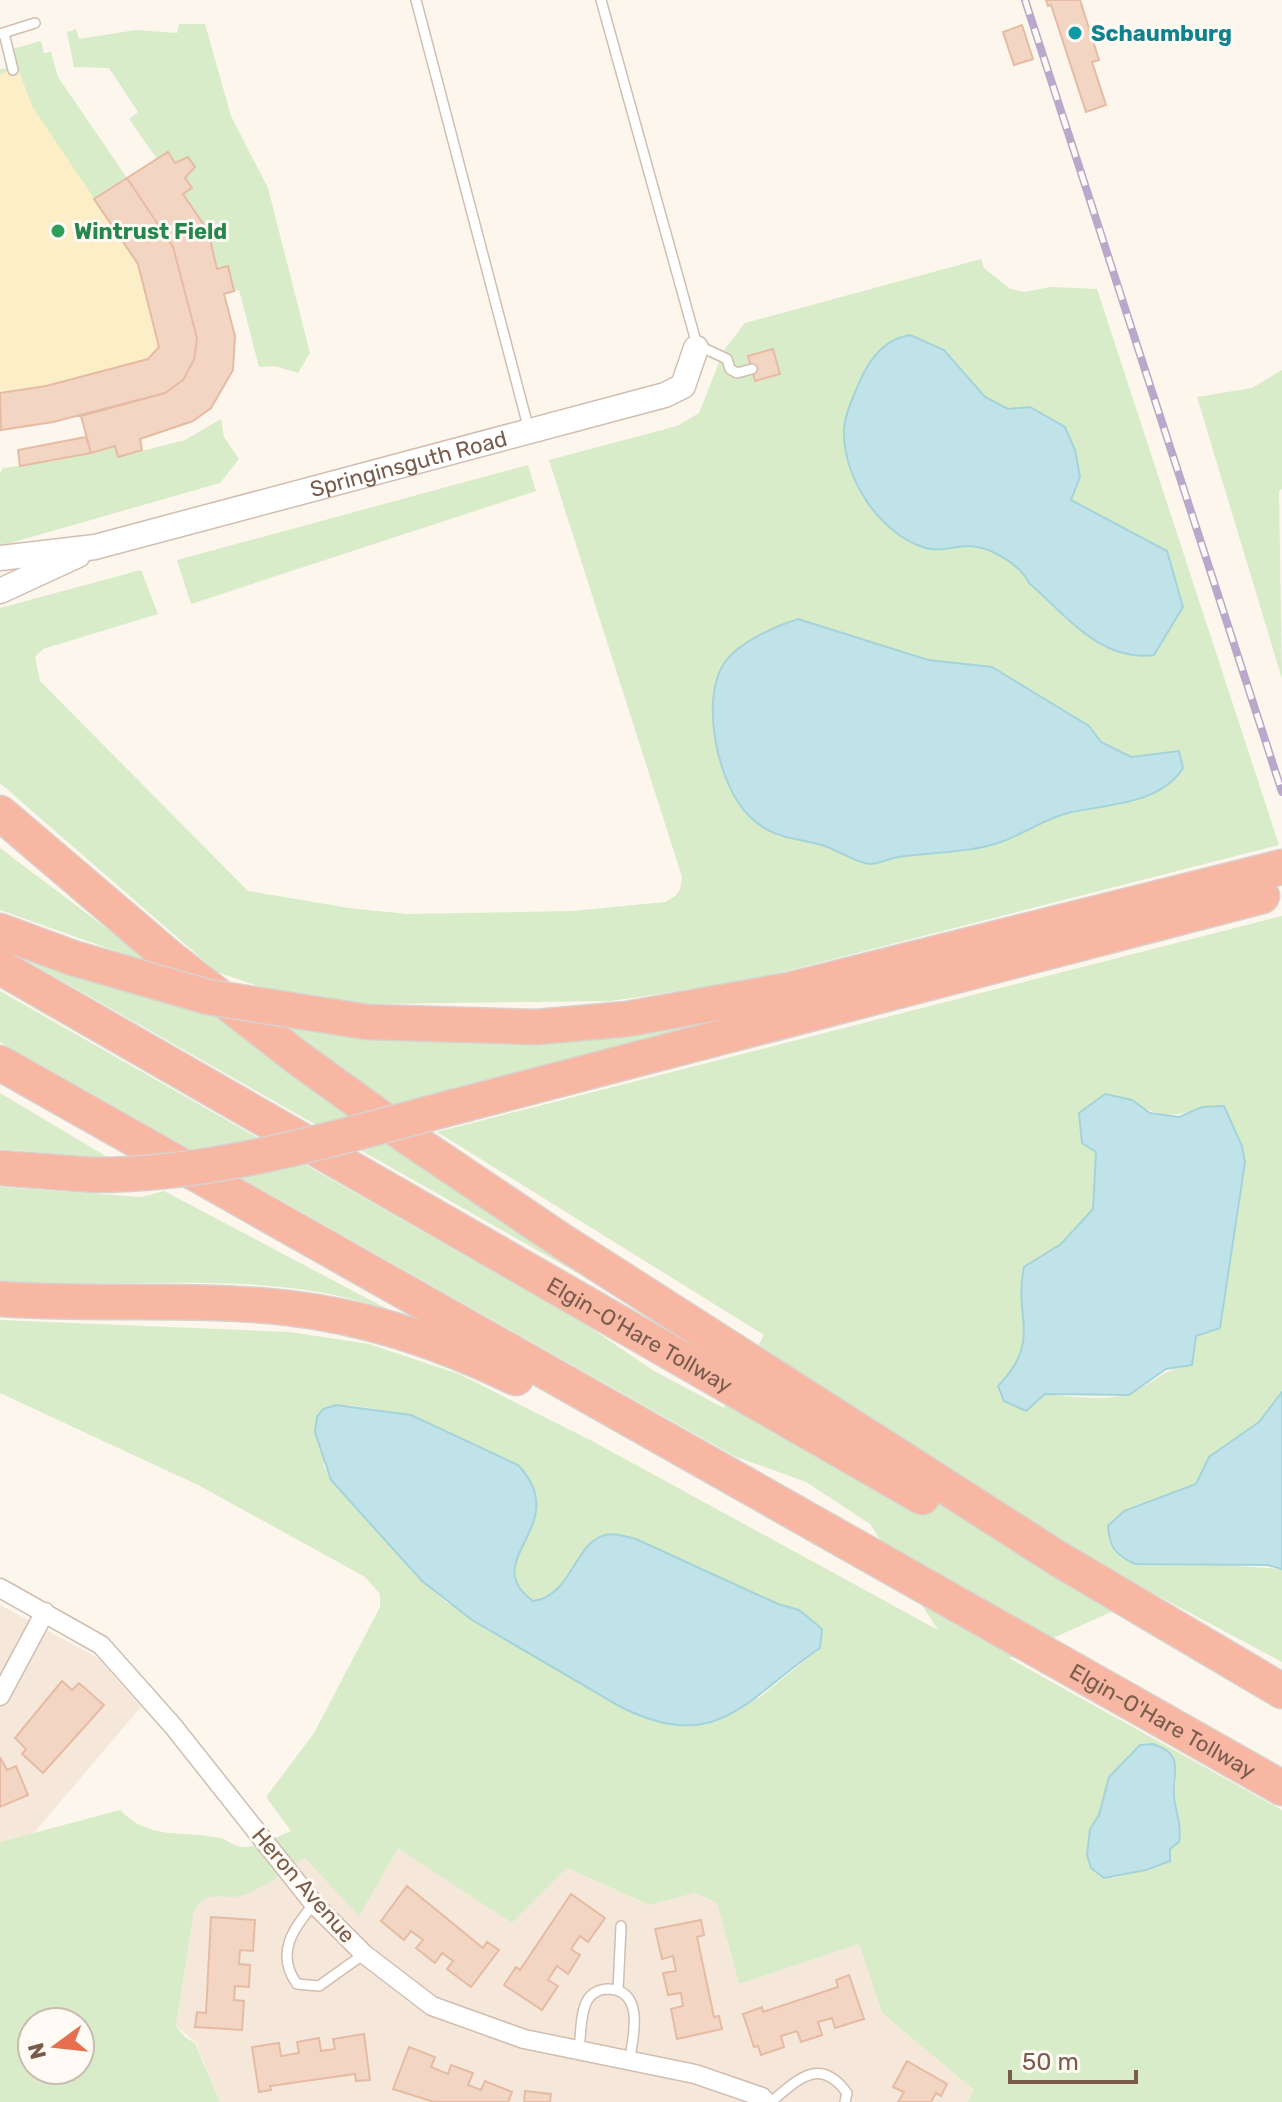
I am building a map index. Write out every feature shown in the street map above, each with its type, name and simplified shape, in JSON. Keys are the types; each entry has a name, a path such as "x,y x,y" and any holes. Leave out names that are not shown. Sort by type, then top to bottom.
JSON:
{"highway":[{"path":"0,813 170,958 298,1058 562,1241 743,1375 1282,1691"},
{"path":"0,931 73,958 208,997 367,1022 536,1027 627,1019 789,990 1268,882"},
{"path":"0,1168 94,1175 145,1175 227,1164 469,1103 1268,882"},
{"name":"Elgin-O'Hare Tollway","path":"0,967 743,1375 1282,1702"},
{"name":"Elgin-O'Hare Tollway","path":"0,1063 1282,1788"},
{"path":"0,1299 290,1308 412,1335 459,1351 517,1379 748,1503 790,1511"}],"street":[{"name":"Springinsguth Road","path":"0,558 95,547 665,395 683,386 696,348"},
{"name":"Springinsguth Road","path":"0,591 95,547"},
{"name":"Heron Avenue","path":"0,1588 101,1645 173,1726 314,1904 364,1954 432,2006 524,2039 695,2074 762,2097 768,2102"},
{"path":"0,1696 45,1612"}],"lane":[{"path":"416,0 529,430"},
{"path":"601,0 697,345 727,359 730,369 737,373 752,369"},
{"path":"8,65 2,33 35,23"},
{"path":"314,1904 288,1940 286,1962 297,1984 319,1986 364,1954"},
{"path":"618,1991 621,1926"},
{"path":"578,2051 587,2000 603,1990 618,1991 630,2001 635,2012 629,2062"},
{"path":"768,2102 798,2079 817,2072 835,2077 847,2093 845,2102"}],"shaded area":[{"path":"0,1605 98,1658 141,1707 33,1834 0,1842"},
{"path":"398,1847 512,1923 567,1868 648,1905 693,1893 717,1903 739,1984 859,1944 882,2013 974,2090 967,2102 220,2102 196,2043 176,2026 194,1911 199,1902 208,1896 236,1897 256,1890 305,1858"}],"green space":[{"path":"179,24 205,24 231,116 268,188 310,353 298,373 274,366 259,367 239,290 234,291 228,266 217,269 208,231 183,194 192,188 185,178 195,166 188,157 175,163 168,153 157,159 129,119 138,112 109,68 74,67 67,32 76,29 79,39 136,30 177,33"},
{"name":"Wintrust Field","path":"41,41 44,53 51,52 58,77 127,178 159,347 0,393 0,69 18,68 12,49"},
{"path":"981,259 984,268 1010,289 1025,292 1050,287 1097,289 1279,845 747,981 611,1001 369,1004 287,996 217,972 0,783 0,608 141,570 158,614 43,649 35,657 40,681 248,891 407,914 573,911 669,900 678,892 682,877 549,460 677,426 699,413 724,350 745,323","holes":["773,349 780,374 756,381 748,356"]},
{"path":"1282,370 1282,489 1279,491 1282,679 1197,397 1252,388"},
{"path":"221,419 224,437 239,459 220,483 0,546 0,473 3,468 55,461 115,446 118,457 185,440"},
{"path":"528,465 536,491 191,604 177,560"},
{"path":"0,848 155,965 0,910"},
{"path":"1282,916 1282,1392 1259,1422 1209,1457 1197,1484 1124,1511 1205,1564 1282,1569 1282,1662 1153,1593 1009,1658 1282,1810 1282,2102 967,2102 974,2090 882,2013 859,1944 739,1984 717,1903 694,1893 649,1905 567,1868 512,1923 398,1848 359,1916 305,1858 252,1892 236,1897 210,1897 194,1911 176,2026 195,2043 220,2102 0,2102 0,1842 120,1810 131,1820 155,1830 220,1838 240,1847 262,1844 291,1831 266,1797 314,1733 380,1607 380,1594 365,1577 200,1486 0,1393 0,1320 290,1332 369,1344 459,1374 594,1442 938,1630 870,1524 806,1482 734,1456 0,1042 0,991 585,1324 654,1371 724,1408 764,1335 437,1132","holes":["1132,1100 1149,1110 1166,1114 1202,1107 1245,1162 1221,1327 1196,1336 1192,1365 1171,1370 1130,1393 1102,1398 999,1387 1020,1356 1023,1342 1024,1267 1061,1244 1093,1209 1096,1152","350,1405 411,1415 518,1465 519,1554 516,1574 519,1586 533,1601 555,1592 592,1542 799,1610 820,1648 759,1698 621,1707 446,1602 422,1581 331,1480 323,1464","1140,1745 1176,1781 1174,1794 1181,1829 1170,1849 1170,1861 1114,1878 1091,1868 1087,1855 1090,1830 1099,1815 1109,1777"]},
{"path":"13,953 221,1015 625,1300"},
{"path":"769,1009 398,1107 279,1025"},
{"path":"0,1093 109,1158 0,1149"},
{"path":"0,1187 142,1197 164,1191 393,1312 347,1298 250,1284 0,1282"}],"sand":[{"name":"Wintrust Field","path":"18,68 32,106 138,264 159,347 148,359 46,386 0,393 0,74"}],"water":[{"path":"910,335 944,350 985,397 1008,409 1030,407 1065,427 1075,450 1080,477 1071,500 1167,551 1183,607 1154,655 1117,651 1085,634 1003,557 968,546 926,548 894,531 867,502 857,484 845,447 846,417 873,358 892,341"},
{"path":"798,619 928,660 992,667 1089,726 1101,742 1131,757 1179,751 1183,768 1173,780 1147,796 1068,813 1009,839 977,848 899,857 870,864 825,846 775,833 748,815 728,783 716,741 713,697 717,678 731,655 758,636"},
{"path":"1105,1094 1132,1100 1150,1113 1179,1117 1202,1107 1224,1106 1242,1146 1245,1162 1220,1328 1196,1336 1192,1365 1166,1369 1129,1395 1045,1394 1026,1411 1004,1401 998,1386 1012,1370 1023,1342 1024,1267 1061,1244 1093,1209 1096,1152 1082,1143 1079,1113"},
{"path":"1282,1392 1282,1569 1267,1565 1135,1564 1118,1554 1110,1540 1108,1526 1124,1511 1196,1484 1209,1457 1259,1422"},
{"path":"336,1405 411,1415 518,1465 533,1486 536,1506 533,1524 518,1556 515,1571 518,1586 533,1601 556,1590 595,1540 616,1534 636,1539 778,1604 799,1610 822,1629 820,1648 750,1702 729,1715 707,1723 683,1725 654,1721 621,1707 472,1620 422,1581 331,1480 315,1432 317,1417 323,1409"},
{"path":"1153,1744 1170,1753 1174,1759 1179,1842 1170,1849 1170,1861 1146,1870 1104,1878 1091,1868 1087,1855 1090,1829 1099,1815 1109,1777 1140,1745"}],"building":[{"name":"Schaumburg","path":"1046,0 1080,0 1099,60 1092,62 1106,105 1086,112 1051,5 1048,6"},
{"path":"1022,25 1033,59 1014,65 1003,32"},
{"path":"168,152 175,163 188,157 195,167 185,178 192,188 183,194 208,231 217,269 228,266 234,291 224,294 235,336 233,370 211,408 193,421 140,439 142,450 118,457 115,446 91,453 81,416 165,393 183,380 194,360 197,338 173,247 127,178"},
{"path":"127,178 173,247 197,338 194,360 183,380 165,393 53,422 1,430 0,393 46,386 148,359 159,347 138,264 94,199"},
{"path":"773,349 780,374 755,381 748,356"},
{"path":"86,437 91,453 20,466 18,450"},
{"path":"62,1681 72,1690 79,1683 104,1705 43,1773 22,1754 26,1749 15,1738"},
{"path":"0,1757 7,1770 16,1766 28,1795 0,1807"},
{"path":"407,1886 483,1948 487,1942 499,1950 471,1987 447,1969 453,1961 442,1953 435,1963 416,1948 423,1940 411,1931 404,1940 381,1921"},
{"path":"571,1894 605,1918 588,1942 580,1936 571,1949 580,1955 568,1974 557,1966 548,1980 558,1986 542,2010 504,1985 516,1967 520,1970"},
{"path":"211,1917 255,1920 253,1951 240,1950 239,1964 250,1965 249,1987 235,1986 234,2000 244,2001 242,2030 195,2027 197,2012 206,2013"},
{"path":"701,1920 704,1935 697,1937 714,2017 719,2016 722,2029 677,2039 671,2009 683,2006 681,1993 668,1995 663,1973 676,1971 673,1956 662,1959 655,1929"},
{"path":"849,1975 864,2019 835,2028 832,2018 818,2022 822,2035 801,2042 797,2031 781,2036 784,2047 761,2055 758,2046 754,2047 743,2014 762,2007 763,2012 838,1987 836,1980"},
{"path":"364,2034 370,2080 356,2081 355,2074 270,2086 271,2090 259,2092 252,2047 279,2043 281,2056 299,2053 297,2042 319,2038 321,2051 335,2049 333,2039"},
{"path":"409,2047 435,2057 431,2067 448,2074 451,2065 473,2073 468,2085 481,2090 485,2081 512,2092 508,2102 434,2102 393,2089"},
{"path":"907,2061 947,2084 941,2096 936,2093 931,2102 898,2102 904,2092 893,2087"},
{"path":"525,2091 551,2094 550,2102 524,2102"}],"railway":[{"path":"1025,0 1282,792"}],"place":[{"name":"Schaumburg","path":"1075,33"},
{"name":"Wintrust Field","path":"58,231"}]}
